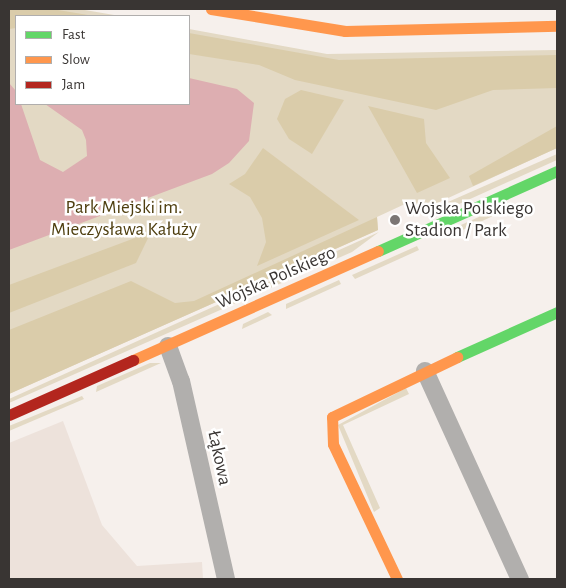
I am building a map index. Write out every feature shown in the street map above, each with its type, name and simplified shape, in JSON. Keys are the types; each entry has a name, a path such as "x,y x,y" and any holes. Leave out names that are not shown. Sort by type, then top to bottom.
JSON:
{"street":[{"path":"211,9 345,31 557,26"},
{"name":"Wojska Polskiego","path":"9,415 556,174"},
{"path":"397,579 333,444 330,424 344,408 557,312"},
{"name":"Łąkowa","path":"168,346 181,381 226,579"},
{"path":"425,371 520,579"}],"shaded area":[{"path":"9,9 52,9 88,15 15,15 15,28 9,29"},
{"path":"190,33 339,60 557,55 557,88 493,90 436,110 295,80 259,65 190,54"},
{"path":"190,78 237,89 254,103 249,141 229,163 212,174 9,250 9,83 15,90 15,105 21,105 40,160 63,172 87,156 86,140 82,130 46,105 190,105"},
{"path":"301,90 344,100 312,154 289,139 277,119 285,99"},
{"path":"368,106 424,119 426,143 450,178 417,193"},
{"path":"557,126 557,148 473,186 469,176"},
{"path":"263,148 359,220 257,266 266,242 262,218 250,197 229,184 245,174"},
{"path":"377,217 378,230 9,394 9,330 131,281 175,303 194,301"},
{"path":"151,232 136,263 9,313 9,285"},
{"path":"63,421 102,525 137,566 202,562 203,579 9,579 9,443"}],"green space":[{"name":"Park Miejski im. Mieczysława Kałuży","path":"9,9 79,9 114,15 15,15 15,105 190,105 190,29 327,54 557,50 557,148 420,211 413,212 405,204 377,217 378,230 9,394"},
{"path":"557,154 557,160 459,204 432,209"},
{"path":"490,212 493,216 454,234 452,229"},
{"path":"379,232 352,252 9,403 9,399"},
{"path":"417,246 419,250 355,279 352,275"},
{"path":"339,280 341,284 286,309 286,304"},
{"path":"268,312 272,315 242,329 243,324"},
{"path":"150,363 161,363 96,392 97,386"},
{"path":"406,388 409,394 343,425 380,508 374,512 338,425"},
{"path":"82,396 84,399 9,431 9,426"}],"traffic: fast":[{"path":"378,251 557,171"},
{"path":"457,357 557,312"}],"traffic: slow":[{"path":"211,9 345,31 557,26"},
{"path":"133,360 378,251"},
{"path":"397,579 333,444 332,417 457,357"}],"traffic: jam":[{"path":"9,415 133,360"}],"place":[{"name":"Wojska Polskiego Stadion / Park","path":"395,220"}]}
